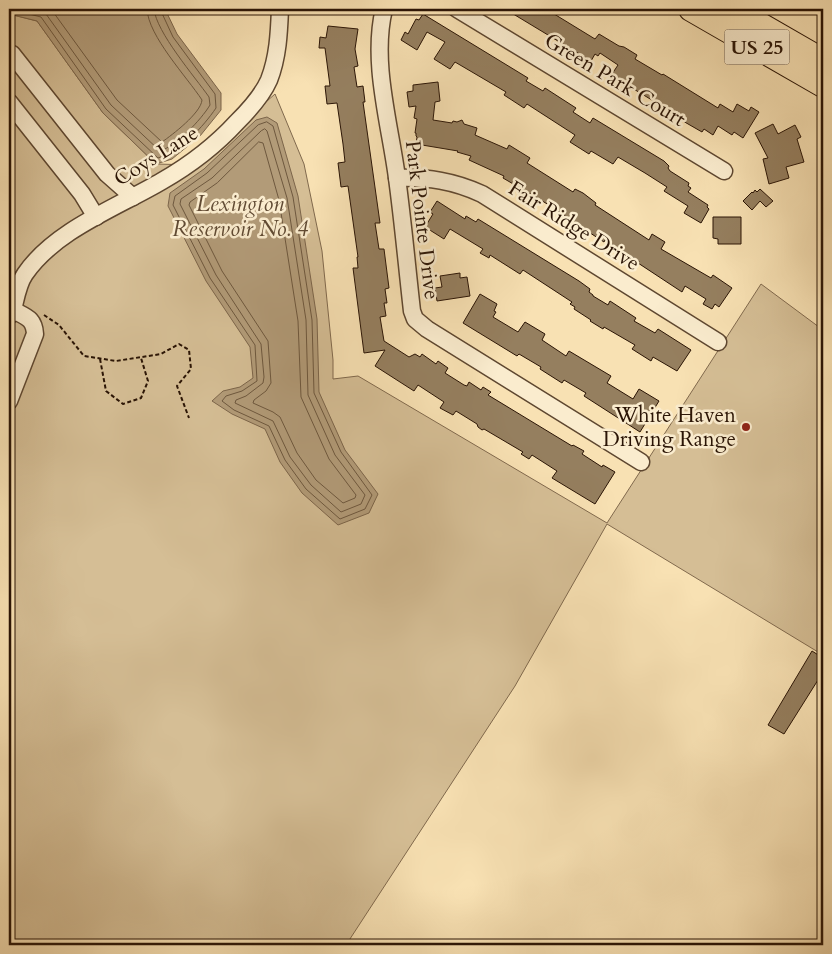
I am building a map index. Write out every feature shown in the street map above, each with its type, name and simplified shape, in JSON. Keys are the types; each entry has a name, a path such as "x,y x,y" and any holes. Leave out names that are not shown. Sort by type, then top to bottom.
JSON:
{"highway":[{"name":"US 25","path":"691,9 823,85"},
{"name":"US 25","path":"733,9 823,61"}],"street":[{"name":"Coys Lane","path":"11,313 24,274 43,253 96,217 163,181 203,154 231,129 255,103 273,68 279,37 280,9"},
{"name":"Park Pointe Drive","path":"384,9 379,28 379,60 397,178 412,311 415,319 427,329 641,462"},
{"name":"Green Park Court","path":"457,9 724,171"},
{"path":"9,54 12,54 107,174 133,197"},
{"path":"9,102 82,194 96,217"},
{"name":"Fair Ridge Drive","path":"397,178 419,177 438,179 482,194 718,342"},
{"path":"9,401 35,334 34,325 31,320 11,313"}],"path":[{"path":"39,311 59,325 84,356 116,362 161,354 179,344 189,350 191,369 177,386 189,418"},
{"path":"100,359 106,391 123,404 140,398 148,381 140,358"}],"shaded area":[{"path":"9,14 37,21 103,113 156,164 194,165 275,94 304,164 322,251 333,360 333,379 358,376 607,523 761,284 823,330 823,655 607,524 515,686 346,945 9,945"}],"water":[{"name":"Lexington Reservoir No. 4","path":"9,9 165,9 177,34 221,93 221,110 200,136 172,159 156,164 103,113 37,21 9,14"},
{"name":"Lexington Reservoir No. 4","path":"267,117 277,123 298,196 317,319 319,392 345,450 378,494 369,513 338,525 302,493 280,462 265,429 232,414 212,401 223,391 240,387 253,378 250,347 206,281 168,206 170,193 204,169 256,120"}],"building":[{"path":"505,9 546,9 595,39 599,34 624,47 637,55 635,59 718,108 720,104 733,112 737,104 749,111 751,107 759,112 743,138 734,132 732,135 718,126 713,135 704,129 702,132 669,113 670,111 612,74 618,65 600,53 598,56 595,54 591,61"},
{"path":"423,14 528,78 526,81 543,91 545,88 576,108 573,112 590,123 593,118 664,161 669,166 670,171 689,183 688,186 691,188 688,192 708,205 709,209 701,223 684,213 688,206 664,191 667,187 645,173 618,157 613,164 591,151 589,154 570,142 575,135 527,104 524,108 504,95 506,92 455,62 450,69 434,59 445,42 427,32 417,50 401,40 405,32 408,34 416,19 419,20"},
{"path":"328,26 358,29 355,49 358,66 354,67 357,87 363,86 365,102 363,102 380,223 375,223 379,249 384,249 389,288 385,289 387,303 384,303 386,316 380,317 384,341 409,357 415,354 420,357 422,354 436,364 438,361 448,368 445,373 464,385 467,386 469,382 481,390 483,387 491,392 488,395 572,446 584,451 582,454 602,467 603,465 615,472 595,504 552,478 557,471 532,455 529,459 521,454 523,452 484,429 482,430 477,424 456,411 453,415 440,408 444,402 418,385 414,391 375,366 385,350 364,353 353,268 358,268 358,257 348,186 341,187 338,163 345,162 337,103 327,104 325,86 330,86 325,48 319,48 320,37 326,38"},
{"path":"438,82 440,101 435,102 433,120 452,123 453,121 462,120 464,124 477,128 475,135 507,149 509,145 530,158 527,163 573,192 575,189 583,193 596,203 595,205 649,240 652,234 665,242 661,249 711,278 713,275 732,288 719,307 715,304 712,309 703,304 706,299 685,286 682,292 638,263 639,261 605,240 604,242 549,205 503,178 504,176 469,160 471,156 458,151 416,144 417,119 414,118 416,106 409,107 407,92 413,91 413,85"},
{"path":"773,124 778,134 795,125 801,137 797,139 804,162 786,167 789,178 769,184 763,159 768,158 755,133"},
{"path":"760,189 773,201 766,207 760,201 752,210 743,201 752,192 755,190 757,192"},
{"path":"437,201 465,219 466,216 476,222 478,219 579,281 590,289 589,292 593,296 608,305 610,301 636,318 634,321 655,333 658,329 691,350 677,371 653,357 651,361 632,349 635,345 590,321 574,309 575,307 570,304 572,302 523,270 520,274 490,255 489,258 480,253 483,249 450,229 444,239 425,227 433,214 430,212"},
{"path":"713,217 741,217 741,244 718,244 718,239 713,238"},
{"path":"460,273 460,278 467,277 470,296 437,301 435,288 442,287 440,276"},
{"path":"480,294 497,304 493,317 518,332 525,322 545,334 542,340 566,356 569,351 611,376 607,383 633,399 639,389 659,401 640,432 584,396 586,393 564,380 562,383 540,369 541,367 519,354 517,356 463,323"},
{"path":"812,651 823,658 823,672 784,734 768,725"}],"place":[{"name":"White Haven Driving Range","path":"746,427"}]}
